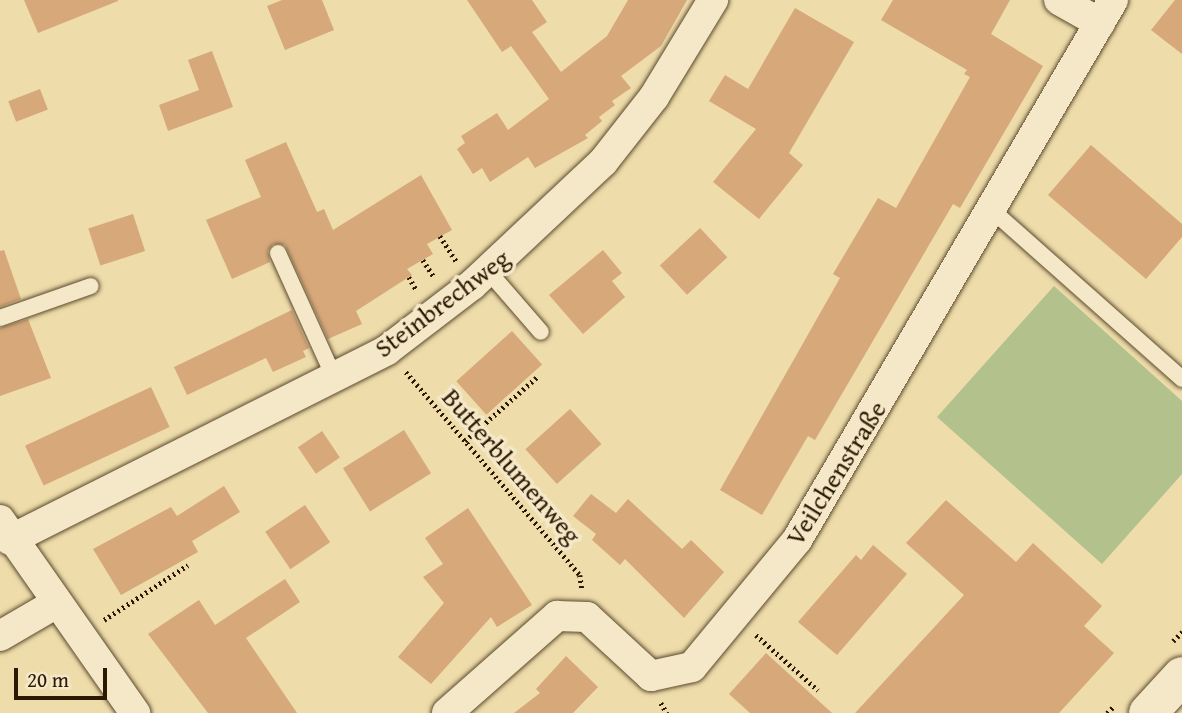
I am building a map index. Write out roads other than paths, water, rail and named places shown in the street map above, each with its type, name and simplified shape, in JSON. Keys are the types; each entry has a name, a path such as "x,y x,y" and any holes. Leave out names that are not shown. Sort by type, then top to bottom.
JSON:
{"street":[{"name":"Steinbrechweg","path":"5,530 387,350 489,272 603,162 654,97 713,0"},
{"path":"1059,0 1106,11"},
{"name":"Veilchenstraße","path":"447,713 557,616 587,617 651,676 692,667 797,540 993,211 1106,11"},
{"path":"5,530 135,713"},
{"path":"0,636 55,604"},
{"path":"1147,713 1182,676"}],"lane":[{"path":"993,211 1182,379"},
{"path":"278,253 334,377"},
{"path":"489,272 541,332"},
{"path":"0,318 91,286"}]}
